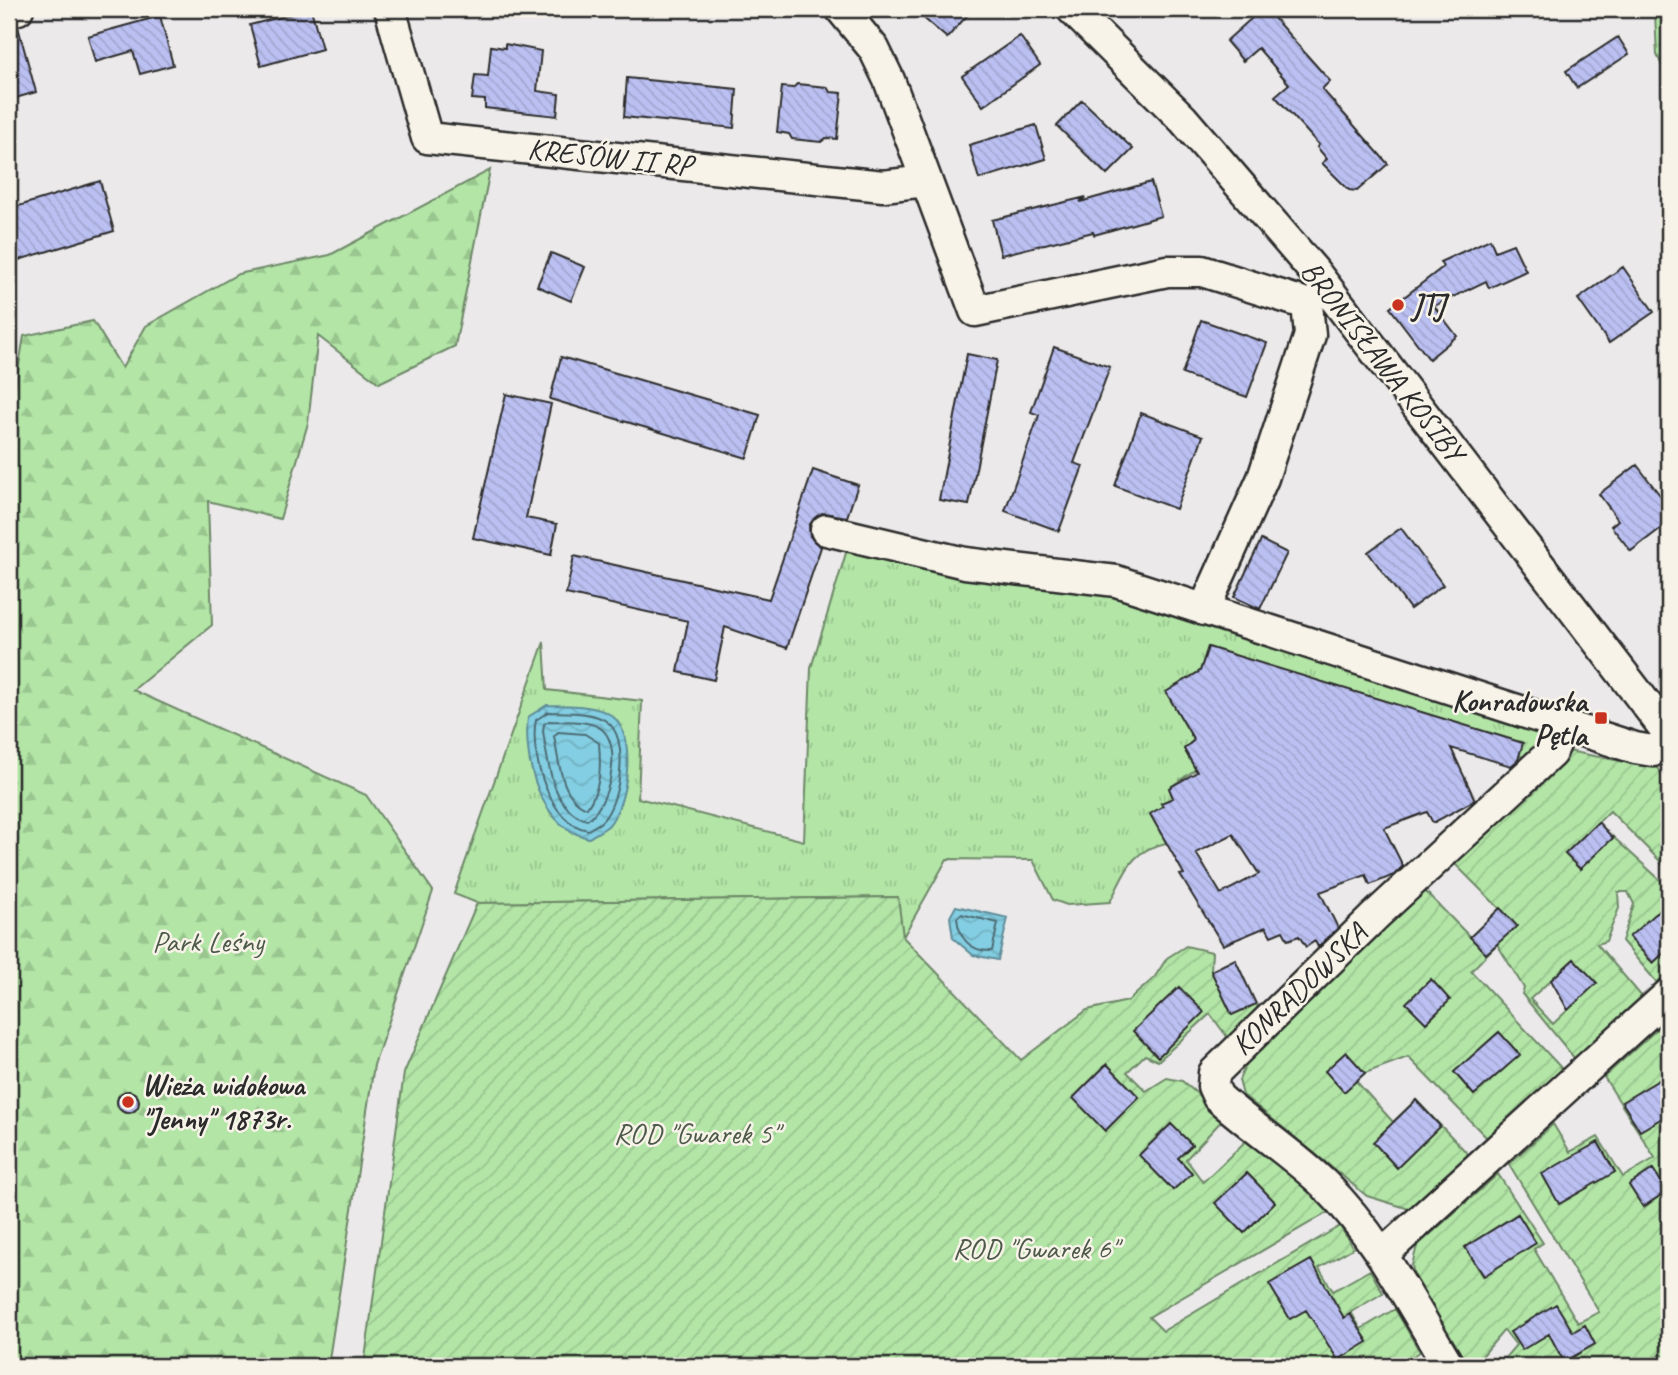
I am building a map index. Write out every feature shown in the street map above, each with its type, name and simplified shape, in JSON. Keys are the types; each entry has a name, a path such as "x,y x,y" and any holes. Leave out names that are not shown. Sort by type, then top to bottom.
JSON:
{"street":[{"path":"9,11 18,9"},
{"name":"KRESÓW II RP","path":"390,9 427,138 883,186 926,181"},
{"path":"841,9 874,49 911,133 926,181 975,311 1167,271 1202,271 1316,295"},
{"name":"BRONISŁAWA KOSIBY","path":"1072,9 1183,119 1316,295 1669,734"},
{"name":"BRONISŁAWA KOSIBY","path":"1204,610 1263,478 1310,335 1316,295"},
{"path":"827,530 965,563 1116,581 1563,727 1653,751 1669,741"},
{"name":"KONRADOWSKA","path":"1449,1366 1382,1255 1326,1186 1218,1097 1213,1086 1214,1073 1376,915 1551,753 1563,727"},
{"path":"1382,1255 1669,994"}],"green space":[{"path":"1632,9 1669,9 1669,80 1657,55 1655,14"},
{"name":"Park Leśny","path":"490,170 455,346 379,383 318,336 308,423 280,519 208,501 212,625 133,690 366,795 433,891 374,1065 328,1366 9,1366 9,423 24,336 93,321 122,368 146,326 238,274 330,255"},
{"path":"850,540 1116,586 1546,732 1544,744 1530,758 1519,756 1522,743 1208,647 1200,671 1166,692 1194,740 1184,749 1196,769 1169,788 1173,798 1161,804 1169,815 1166,843 1136,857 1110,902 1067,905 1053,900 1033,860 947,859 903,937 897,897 477,903 454,894 544,642 547,690 642,701 638,798 804,841 811,668"},
{"path":"1568,751 1657,768 1669,783 1669,870 1610,811 1565,854 1580,869 1612,836 1669,888 1669,901 1630,937 1653,963 1669,948 1669,974 1658,984 1622,941 1634,904 1628,892 1618,892 1619,908 1606,941 1597,944 1643,998 1575,1059 1522,994 1524,988 1497,944 1471,971 1564,1071 1488,1139 1408,1057 1365,1073 1356,1081 1393,1122 1416,1100 1470,1156 1413,1210 1367,1196 1243,1095 1239,1080 1246,1064 1424,890 1470,937 1500,909 1454,863","holes":["1574,959 1596,983 1553,1024 1530,999","1499,1032 1519,1055 1474,1095 1454,1072"]},
{"name":"ROD \"Gwarek 5\"","path":"898,897 903,937 1021,1060 1087,1010 1128,1001 1154,978 1167,958 1186,946 1212,952 1211,971 1232,1015 1256,1004 1259,1009 1231,1042 1210,1014 1158,1061 1145,1055 1127,1072 1146,1091 1167,1078 1182,1081 1225,1117 1186,1159 1203,1182 1251,1136 1335,1208 1149,1317 1163,1331 1340,1226 1353,1248 1319,1268 1333,1291 1370,1270 1383,1293 1351,1312 1361,1329 1395,1309 1420,1352 1396,1366 364,1366 404,1073 477,903","holes":["1107,1065 1139,1097 1105,1130","1171,1124 1192,1145 1178,1158 1191,1173 1173,1190 1140,1155","1247,1173 1275,1202 1244,1233 1216,1203","1311,1260 1331,1296 1290,1319 1270,1284","1350,1314 1368,1341 1338,1360 1321,1333"]},
{"path":"1666,1021 1669,1027 1669,1074 1622,1102 1640,1131 1669,1114 1669,1366 1662,1354 1641,1366 1498,1366 1516,1345 1504,1330 1474,1366 1465,1366 1416,1286 1412,1265 1417,1246 1498,1174 1543,1243 1534,1249 1578,1323 1599,1312 1509,1164 1553,1124 1570,1152 1598,1137 1623,1177 1655,1158 1604,1077","holes":["1598,1142 1615,1172 1560,1204 1543,1174","1652,1170 1667,1191 1644,1207 1629,1185","1517,1214 1536,1243 1483,1276 1465,1247"]}],"water":[{"path":"547,705 580,706 604,711 619,724 625,737 627,769 621,802 608,826 589,838 572,832 558,821 547,807 532,772 527,734 528,717"},
{"path":"956,906 1008,918 998,960 973,955 953,938 950,917"}],"building":[{"path":"311,9 322,49 261,66 250,25"},
{"path":"913,9 973,9 947,38"},
{"path":"1262,9 1266,9 1330,81 1322,89 1388,164 1357,191 1349,190 1322,163 1327,159 1317,147 1319,145 1275,96 1289,84 1258,48 1243,61 1226,41"},
{"path":"160,16 173,65 140,74 133,51 95,62 88,36"},
{"path":"18,27 36,92 9,100 9,28"},
{"path":"1020,36 1040,65 983,106 962,76"},
{"path":"1618,37 1629,54 1577,88 1566,71"},
{"path":"505,44 541,51 537,91 559,94 557,116 485,108 485,100 472,99 475,75 488,76 491,46 505,48"},
{"path":"627,78 737,89 734,128 624,117"},
{"path":"797,84 827,87 830,92 842,93 837,139 826,138 821,142 792,139 789,134 777,132 782,87 793,88"},
{"path":"1082,100 1133,149 1107,175 1057,126"},
{"path":"1036,125 1046,159 979,179 969,145"},
{"path":"100,181 114,231 9,263 9,209"},
{"path":"1151,182 1161,216 1094,235 1093,232 1001,255 992,220 1086,197 1080,202"},
{"path":"1490,239 1495,251 1513,244 1526,271 1489,288 1486,281 1434,306 1457,336 1429,359 1390,308 1443,267 1440,262"},
{"path":"551,253 585,267 571,301 537,286"},
{"path":"1623,267 1654,312 1609,343 1578,299"},
{"path":"1201,320 1267,343 1247,397 1182,374"},
{"path":"1054,347 1110,367 1074,463 1083,466 1059,531 1005,511 1039,415 1031,412"},
{"path":"967,354 997,360 969,505 939,500"},
{"path":"561,357 760,415 747,458 550,399"},
{"path":"506,394 551,404 526,518 557,524 551,555 473,538"},
{"path":"1141,413 1203,436 1176,509 1115,486"},
{"path":"1637,465 1669,507 1669,522 1631,551 1611,526 1618,520 1599,494"},
{"path":"813,470 858,485 847,517 822,513 809,525 810,536 821,547 787,648 725,627 714,680 678,672 688,621 566,594 574,556 769,599"},
{"path":"1401,528 1443,585 1410,609 1368,552"},
{"path":"1261,540 1287,553 1260,609 1234,597"},
{"path":"1208,647 1523,743 1518,760 1511,766 1451,748 1475,800 1433,823 1427,812 1384,828 1403,866 1394,875 1370,885 1366,875 1320,892 1338,928 1318,947 1315,941 1306,947 1299,936 1288,940 1283,931 1271,936 1266,927 1223,945 1180,875 1184,874 1150,814 1163,806 1161,803 1173,798 1169,788 1197,772 1184,749 1194,740 1166,692 1200,671","holes":["1233,834 1259,874 1221,894 1196,853"]},
{"path":"1598,822 1613,838 1580,869 1565,854"},
{"path":"1669,901 1669,948 1653,963 1629,937"},
{"path":"1500,908 1517,926 1486,954 1470,937"},
{"path":"1235,959 1256,1004 1232,1015 1211,971"},
{"path":"1574,959 1597,983 1568,1010 1551,980"},
{"path":"1431,979 1450,1000 1426,1023 1406,1003"},
{"path":"1179,987 1204,1012 1158,1057 1133,1031"},
{"path":"1499,1032 1520,1055 1474,1095 1454,1072"},
{"path":"1346,1052 1365,1073 1344,1092 1325,1071"},
{"path":"1107,1064 1139,1097 1105,1131 1073,1098"},
{"path":"1669,1074 1669,1114 1640,1131 1622,1102"},
{"name":"Wieża widokowa \"Jenny\" 1873r.","path":"128,1091 136,1094 139,1102 136,1110 128,1113 120,1110 117,1102 120,1094"},
{"path":"1416,1100 1440,1126 1397,1168 1373,1142"},
{"path":"1171,1124 1192,1145 1178,1158 1192,1173 1173,1190 1139,1155"},
{"path":"1598,1142 1615,1172 1559,1204 1542,1174"},
{"path":"1653,1169 1667,1191 1643,1207 1629,1185"},
{"path":"1247,1173 1275,1202 1244,1233 1215,1203"},
{"path":"1518,1214 1536,1243 1484,1276 1465,1247"},
{"path":"1311,1260 1344,1318 1350,1314 1368,1342 1338,1360 1306,1310 1290,1319 1269,1284"},
{"path":"1556,1304 1573,1332 1585,1325 1595,1344 1564,1362 1549,1334 1522,1350 1510,1332"}],"place":[{"name":"JTJ","path":"1398,305"},
{"name":"Konradowska Pętla","path":"1601,718"},
{"name":"Wieża widokowa \"Jenny\" 1873r.","path":"128,1102"}],"park label":[{"name":"ROD \"Gwarek 6\"","path":"1035,1248"}]}
